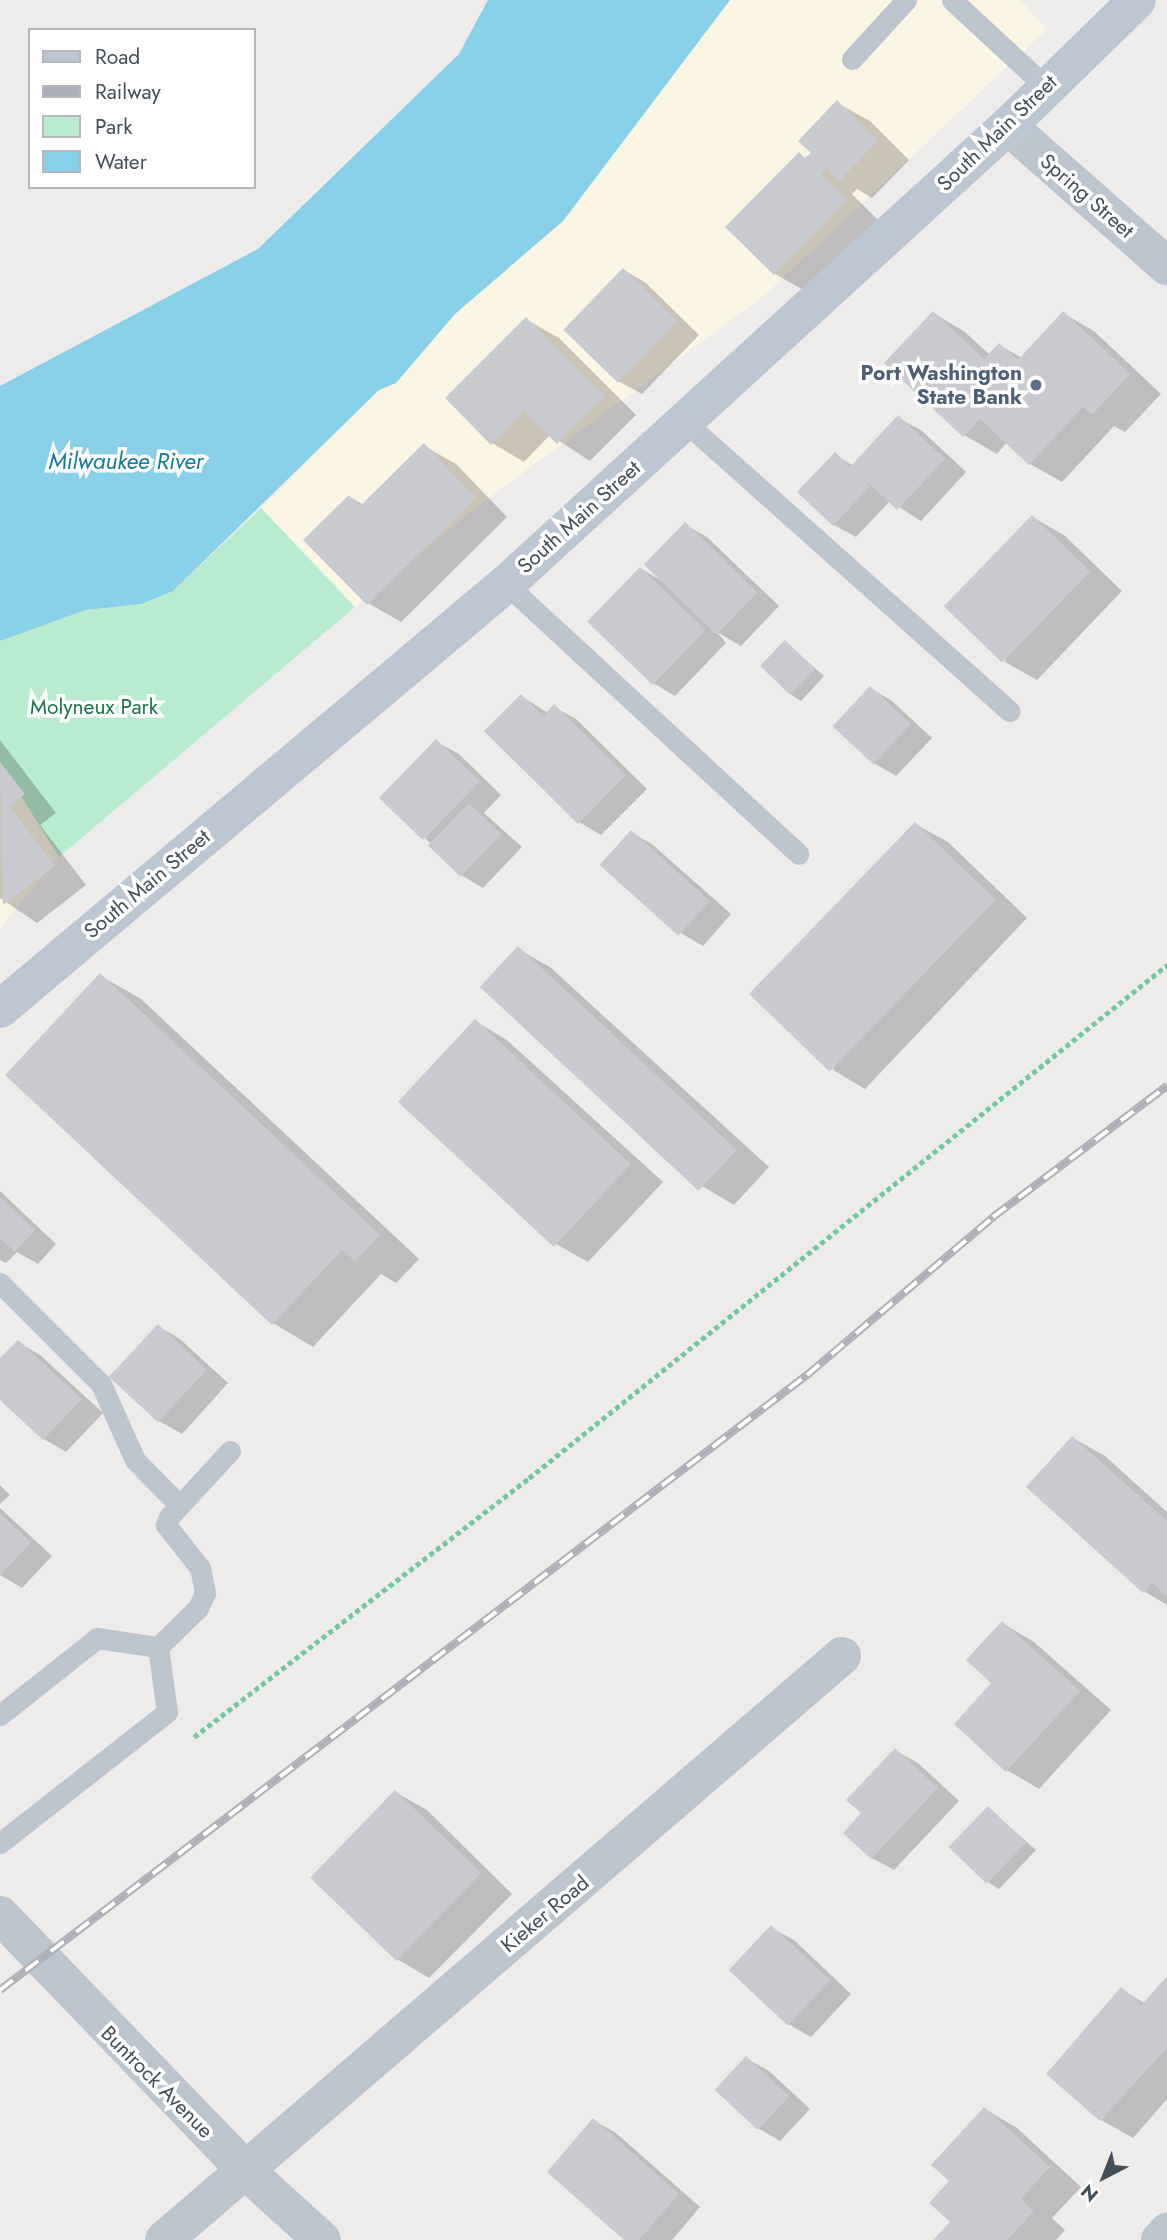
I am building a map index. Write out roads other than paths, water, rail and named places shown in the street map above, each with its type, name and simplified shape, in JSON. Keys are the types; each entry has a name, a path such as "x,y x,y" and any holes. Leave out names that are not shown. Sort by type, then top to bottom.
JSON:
{"main road":[{"name":"South Main Street","path":"0,1009 506,584 1008,127 1137,0"}],"street":[{"name":"Spring Street","path":"1008,127 1167,266"},
{"name":"Kieker Road","path":"164,2240 842,1656"},
{"name":"Buntrock Avenue","path":"0,1915 244,2170 322,2240"},
{"path":"1160,2240 1167,2232"}],"lane":[{"path":"852,60 906,0"},
{"path":"952,0 1046,87"},
{"path":"684,421 1009,711"},
{"path":"506,584 799,854"},
{"path":"0,1283 101,1384 135,1460 179,1505"},
{"path":"158,1647 198,1608 205,1593 200,1568 166,1525 179,1505 230,1451"},
{"path":"0,1715 97,1638 158,1647"},
{"path":"0,1843 167,1712 158,1647"}],"water":[{"name":"Milwaukee River","path":"488,0 730,0 563,221 455,314 396,383 379,390 173,591 142,604 86,610 0,641 0,386 258,249 459,54"}],"railway":[{"path":"0,1990 807,1375 993,1217 1167,1086"}],"place":[{"name":"Port Washington State Bank","path":"1036,385"}],"park label":[{"name":"Molyneux Park","path":"94,707"}]}
